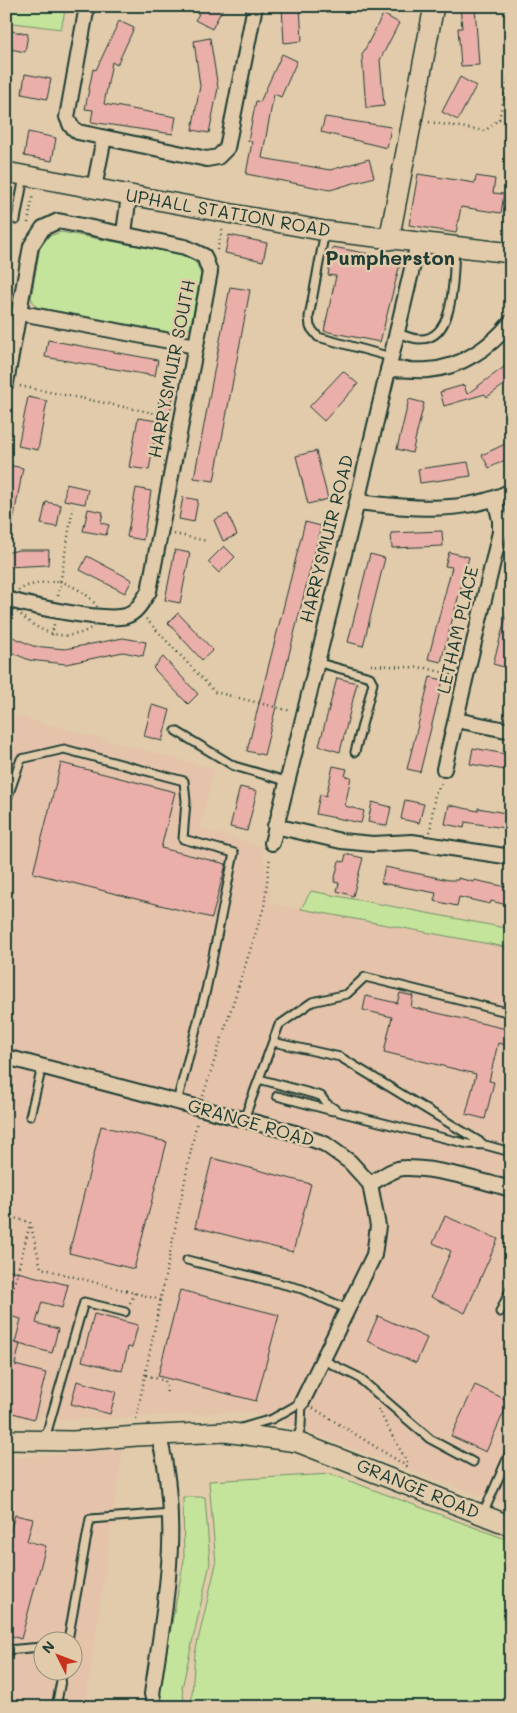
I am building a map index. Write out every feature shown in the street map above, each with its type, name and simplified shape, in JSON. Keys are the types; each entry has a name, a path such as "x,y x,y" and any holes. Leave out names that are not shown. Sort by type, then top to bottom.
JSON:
{"street":[{"path":"87,6 67,117 71,126 78,132 207,159 218,157 227,148 255,6"},
{"path":"389,240 434,6"},
{"path":"94,188 104,138"},
{"name":"UPHALL STATION ROAD","path":"22,175 325,231 511,253"},
{"path":"124,234 128,195"},
{"path":"11,384 31,246 43,228 58,221 185,247 204,256"},
{"name":"HARRYSMUIR ROAD","path":"272,843 302,714 357,502 418,243"},
{"name":"HARRYSMUIR SOUTH","path":"136,610 149,591 210,272 204,256"},
{"path":"21,313 196,346"},
{"path":"390,363 429,370 465,360 499,337 511,322"},
{"path":"357,502 397,507 442,507 495,499 511,491"},
{"name":"LETHAM PLACE","path":"444,769 500,532 500,520 495,499"},
{"path":"7,599 103,617 126,616 136,610"},
{"path":"456,720 511,731"},
{"path":"275,826 341,842 373,844 412,842 511,857"},
{"name":"GRANGE ROAD","path":"6,1057 200,1107 325,1144 350,1162 370,1184"},
{"path":"302,1402 374,1255 378,1226 370,1184 391,1172 404,1168 472,1179 511,1189"},
{"name":"GRANGE ROAD","path":"6,1440 73,1441 225,1432 297,1442 511,1526"},
{"path":"155,1707 152,1694 170,1575 170,1513 166,1462 159,1436"}],"lane":[{"path":"16,220 22,175"},
{"path":"325,231 310,317 310,328 318,337 390,363"},
{"path":"397,333 420,339 431,336 441,327 450,309 455,245"},
{"path":"315,662 370,677 373,683 355,752"},
{"path":"176,731 234,766 286,781"},
{"path":"6,802 20,759 64,749 184,782 186,801 183,839 234,853 206,990 177,1102"},
{"path":"244,1119 279,1025 312,1002 348,994 365,977 511,1013"},
{"path":"273,1042 340,1057 485,1145"},
{"path":"30,1116 42,1066"},
{"path":"259,1078 320,1096 326,1104 339,1112"},
{"path":"277,1096 468,1144 485,1145 511,1152"},
{"path":"187,1260 302,1289 346,1309"},
{"path":"500,1312 511,1288"},
{"path":"45,1440 84,1302 125,1312"},
{"path":"323,1360 358,1377 430,1439 473,1462"},
{"path":"297,1442 301,1426 302,1402"},
{"name":"GRANGE ROAD","path":"225,1432 272,1419 302,1402"},
{"path":"483,1514 511,1450"},
{"path":"70,1630 90,1519 170,1513"},
{"path":"6,1650 32,1648"},
{"path":"56,1707 61,1680"}],"path":[{"path":"499,119 511,67"},
{"path":"412,119 485,131 499,119 511,118"},
{"path":"22,175 26,231 31,246"},
{"path":"204,256 219,250 226,213"},
{"path":"11,384 182,418"},
{"path":"56,609 73,507"},
{"path":"160,532 207,541"},
{"path":"7,599 16,590 35,583 60,581 82,589 98,606 103,617"},
{"path":"136,610 215,692 302,714"},
{"path":"364,664 426,668 466,678"},
{"path":"429,844 435,792 445,778 444,769"},
{"path":"137,1436 136,1417 200,1107 264,908 272,843"},
{"path":"6,1216 30,1222"},
{"path":"30,1222 40,1268 160,1300"},
{"path":"6,1315 30,1222"},
{"path":"146,1375 164,1381 167,1393"},
{"path":"376,1392 374,1401 410,1468 400,1467"}],"shaded area":[{"path":"6,713 214,769 200,829 262,846 271,904 511,944 511,1507 251,1411 102,1419 6,1418"},
{"path":"123,1449 85,1707 6,1707 6,1458"}],"green space":[{"path":"6,6 66,6 61,29 6,22"},
{"path":"61,232 187,255 197,264 201,275 190,328 180,334 36,307 31,298 40,247 49,236"},
{"path":"311,891 511,929 511,948 301,909"},
{"path":"331,1474 511,1541 511,1707 191,1707 195,1653 216,1564 209,1481"},
{"path":"183,1497 205,1497 210,1563 182,1688 185,1707 161,1707 158,1695 184,1560"}],"building":[{"path":"184,6 224,6 212,29 195,20 199,14"},
{"path":"282,6 300,6 302,41 284,43"},
{"path":"460,6 475,6 479,65 461,66 458,28 462,28"},
{"path":"383,14 399,23 380,60 384,106 366,108 362,55"},
{"path":"119,21 134,28 117,65 112,62 104,104 176,117 173,134 91,122 93,110 85,109 93,69 96,70"},
{"path":"6,30 28,34 25,52 6,48"},
{"path":"210,38 218,88 209,133 192,130 200,86 194,41"},
{"path":"282,54 297,61 281,97 274,94 262,158 330,170 369,159 374,177 330,190 246,174 252,142 248,141 256,101 260,102"},
{"path":"25,74 51,79 47,99 22,94"},
{"path":"460,77 476,86 458,120 442,112"},
{"path":"325,117 391,127 387,148 321,132"},
{"path":"28,132 56,138 52,161 24,156"},
{"path":"418,174 475,183 476,176 495,179 493,193 504,194 501,213 461,207 456,233 409,225"},
{"path":"229,235 267,243 263,261 225,253"},
{"path":"333,247 401,260 380,342 324,331 336,276 328,275"},
{"path":"230,287 250,290 214,481 194,478"},
{"path":"48,340 158,360 155,376 45,357"},
{"path":"511,362 511,380 487,397 485,394 444,406 440,392 464,385 467,394"},
{"path":"343,371 358,384 324,421 309,407"},
{"path":"160,395 173,397 170,413 157,410"},
{"path":"28,397 47,401 38,450 18,446"},
{"path":"409,399 424,403 412,453 397,449"},
{"path":"138,418 158,421 149,470 129,467"},
{"path":"505,444 511,457 489,468 482,455"},
{"path":"316,451 328,499 308,504 296,456"},
{"path":"468,462 471,476 420,483 418,469"},
{"path":"8,465 23,468 12,527 6,527"},
{"path":"66,484 88,489 85,504 64,500"},
{"path":"136,488 151,491 143,540 127,537"},
{"path":"183,497 198,500 194,522 179,519"},
{"path":"46,502 61,505 57,527 41,524"},
{"path":"88,509 103,512 101,523 109,525 106,535 83,531"},
{"path":"228,514 237,535 223,541 214,520"},
{"path":"305,522 321,526 264,755 247,751"},
{"path":"442,531 443,546 392,548 391,533"},
{"path":"224,546 235,557 219,573 208,562"},
{"path":"19,550 49,550 48,565 6,567 6,553"},
{"path":"175,550 190,553 180,603 165,600"},
{"path":"449,552 469,557 441,662 428,659 452,567 445,566"},
{"path":"370,554 385,558 363,646 348,642"},
{"path":"87,556 132,580 125,593 80,570"},
{"path":"178,613 213,650 202,660 168,623"},
{"path":"507,613 511,614 511,656 507,668 493,664"},
{"path":"6,634 33,646 65,649 123,638 146,642 143,656 123,652 66,664 29,660 6,650"},
{"path":"163,657 198,694 188,704 153,668"},
{"path":"430,677 443,680 420,772 407,769"},
{"path":"337,678 357,683 340,752 319,746"},
{"path":"152,705 170,710 162,741 144,736"},
{"path":"473,748 511,755 511,771 470,764"},
{"path":"61,763 175,792 161,848 226,864 212,918 33,873"},
{"path":"333,766 347,769 345,776 351,777 345,806 364,811 361,823 316,814 320,794 326,796"},
{"path":"240,787 257,791 247,831 230,827"},
{"path":"405,800 424,804 419,823 401,819"},
{"path":"372,802 391,807 387,826 368,822"},
{"path":"449,805 478,811 478,808 511,814 511,829 465,822 464,828 445,824"},
{"path":"346,854 363,858 353,896 337,891 339,883 334,882 339,861 344,862"},
{"path":"385,867 449,880 458,880 458,878 474,882 474,880 511,888 511,906 491,901 490,904 459,897 457,906 434,901 436,893 381,883"},
{"path":"400,993 413,996 411,1007 511,1030 511,1046 498,1043 489,1081 494,1082 485,1119 466,1114 476,1074 384,1052 392,1017 363,1010 366,996 397,1003"},
{"path":"101,1126 167,1142 134,1269 69,1253"},
{"path":"212,1158 311,1184 293,1252 195,1227"},
{"path":"445,1216 498,1239 465,1313 431,1297 451,1251 433,1243"},
{"path":"6,1269 68,1285 62,1308 42,1302 36,1323 58,1329 52,1353 15,1343 21,1319 6,1315"},
{"path":"180,1290 279,1315 256,1401 158,1376"},
{"path":"94,1314 138,1325 132,1348 128,1347 122,1371 82,1361"},
{"path":"378,1316 427,1338 416,1363 367,1341"},
{"path":"6,1341 20,1344 15,1365 46,1373 34,1419 6,1411"},
{"path":"77,1381 116,1392 110,1414 71,1404"},
{"path":"475,1385 509,1401 486,1452 451,1436"},
{"path":"15,1515 33,1519 27,1541 46,1546 21,1639 6,1634 6,1531 10,1532"}],"district":[{"name":"Pumpherston","path":"390,258"}]}
